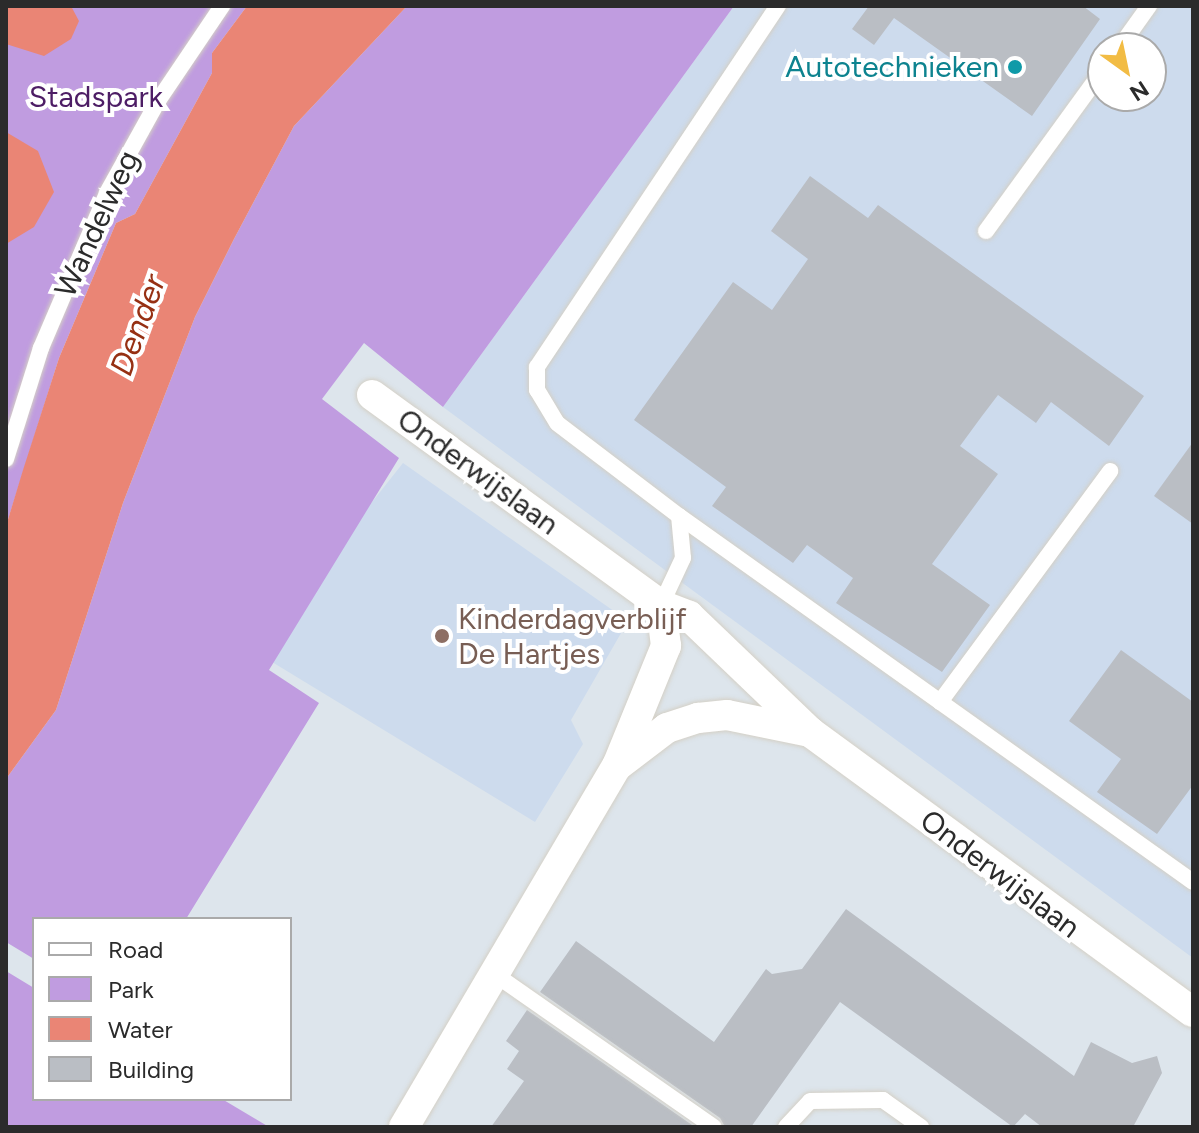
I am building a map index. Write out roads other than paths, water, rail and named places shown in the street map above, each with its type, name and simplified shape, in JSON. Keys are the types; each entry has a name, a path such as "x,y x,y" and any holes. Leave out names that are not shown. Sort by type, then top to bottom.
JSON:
{"street":[{"name":"Onderwijslaan","path":"372,395 661,605 689,616 810,732 1193,1012"},
{"name":"Onderwijslaan","path":"404,1127 617,766 666,646 661,605"},
{"name":"Onderwijslaan","path":"617,766 667,728 698,718 727,715 810,732"}],"lane":[{"name":"Wandelweg","path":"6,459 41,348 107,193 158,101 222,6"},
{"path":"778,6 537,367 537,390 557,423 679,516 1193,882"},
{"path":"1128,32 1141,9"},
{"path":"986,231 1087,92"},
{"path":"940,702 1110,471"},
{"path":"661,605 683,558 679,516"},
{"path":"493,973 714,1127"},
{"path":"786,1127 810,1101 883,1100 921,1127"}],"water":[{"path":"6,6 71,6 79,21 71,39 44,56 6,44"},
{"name":"Dender","path":"247,6 407,6 294,126 234,239 195,317 123,503 56,710 6,779 6,526 23,470 59,358 116,223 135,214 212,73 212,53"},
{"path":"6,132 38,151 54,192 34,227 6,244"}],"place":[{"name":"Autotechnieken","path":"1015,67"},
{"name":"Kinderdagverblijf De Hartjes","path":"442,636"}],"park label":[{"name":"Stadspark","path":"96,97"}]}
